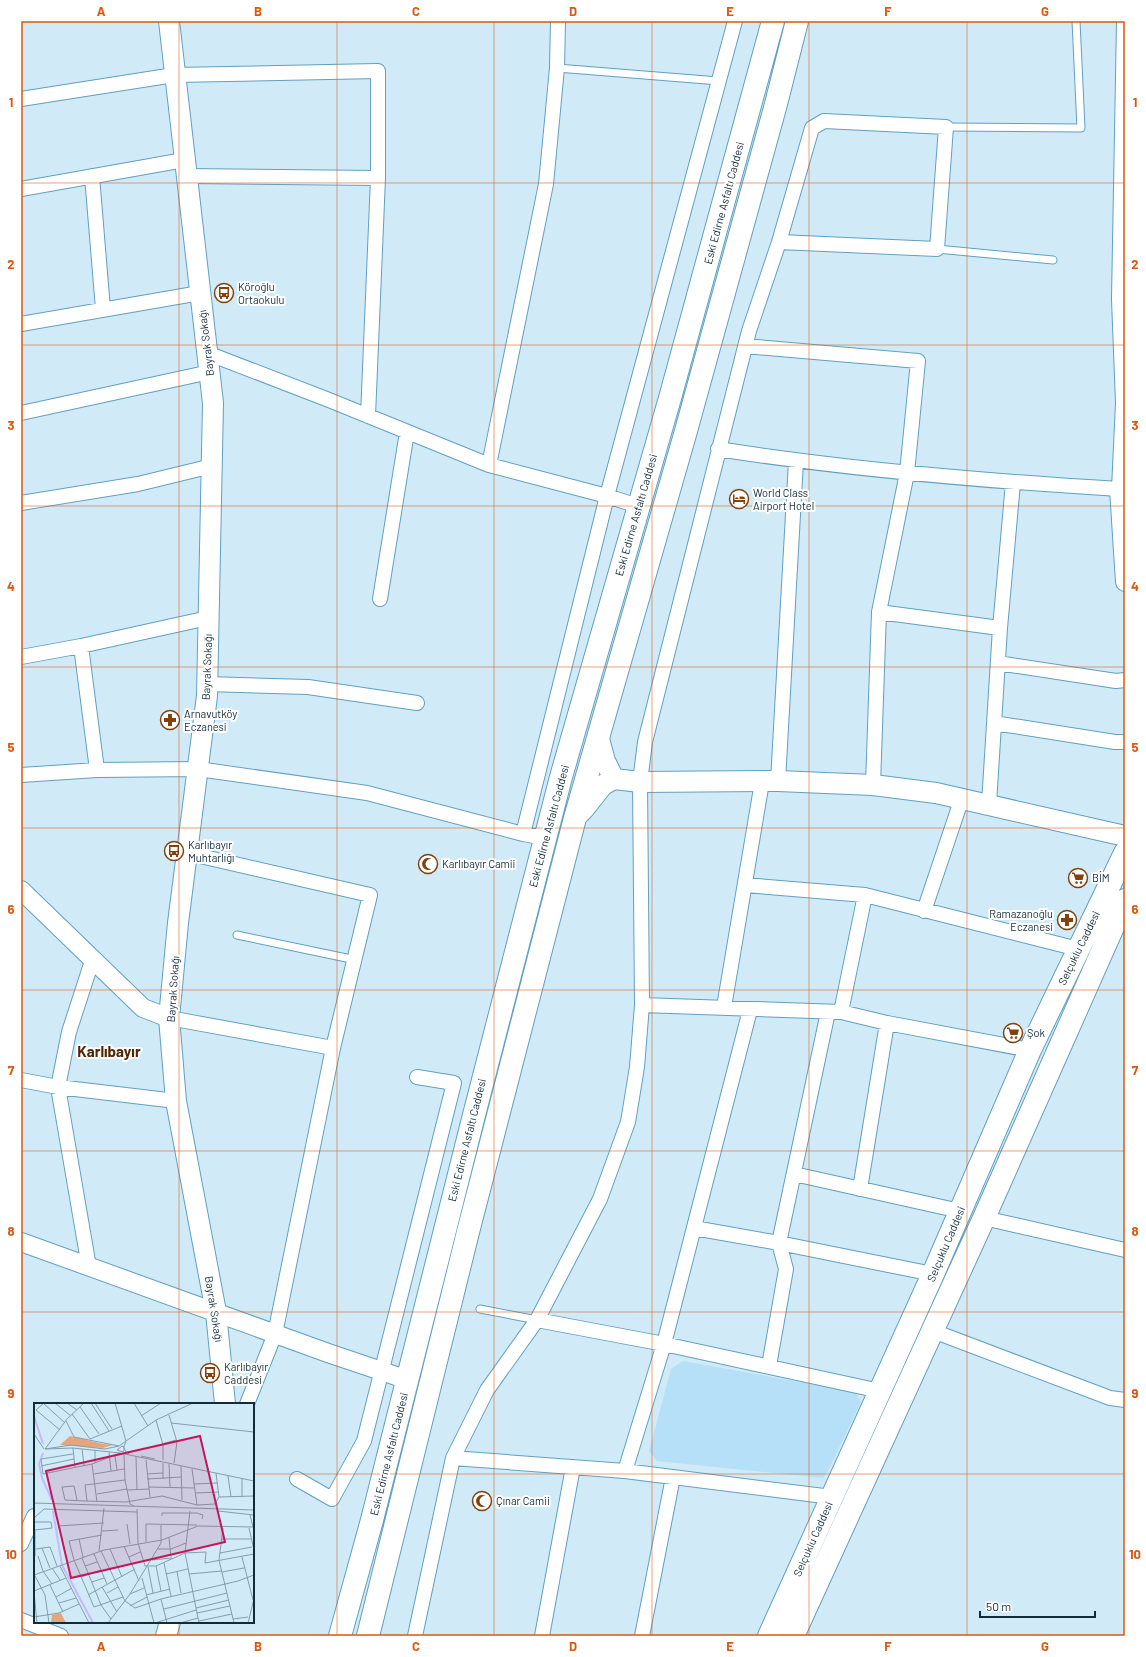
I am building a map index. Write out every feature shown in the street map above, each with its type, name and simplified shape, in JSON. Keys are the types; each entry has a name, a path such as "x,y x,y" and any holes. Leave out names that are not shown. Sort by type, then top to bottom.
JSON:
{"main road":[{"name":"Bayrak Sokağı","path":"168,21 213,403 207,684 198,769 178,924 169,1018 176,1101 216,1312 225,1403"},
{"name":"Eski Edirne Asfaltı Caddesi","path":"340,1636 408,1380 454,1193 545,838 638,506 672,391 772,21"},
{"name":"Eski Edirne Asfaltı Caddesi","path":"368,1636 476,1202 575,818 688,424 776,104 797,21"},
{"path":"598,736 605,761 614,779"},
{"path":"575,818 600,789 614,779 640,782 770,781 873,785 936,793 1125,836"},
{"name":"Selçuklu Caddesi","path":"769,1636 933,1274 1030,1050 1125,852"},
{"name":"Selçuklu Caddesi","path":"793,1636 933,1332 1125,900"},
{"path":"832,1497 854,1503"},
{"path":"166,1636 170,1623"}],"street":[{"path":"489,466 546,184 557,68 558,21"},
{"path":"522,834 607,496 735,21"},
{"path":"1124,21 1122,299 1124,403 1118,489 1122,515 1125,582"},
{"path":"21,99 174,74 378,71 378,178 368,416"},
{"path":"415,1636 453,1458 488,1390 537,1320 600,1200 628,1122 637,1067 642,1005 640,782 645,742 745,346 779,242 812,128 824,121 946,127 937,249 779,242"},
{"path":"21,189 92,176 185,168 378,178"},
{"path":"92,176 103,309"},
{"path":"21,324 200,293"},
{"path":"745,346 918,361 907,473 879,612 873,785"},
{"path":"207,353 368,416 489,466 607,496 638,506"},
{"path":"21,413 210,372"},
{"path":"380,599 407,432"},
{"path":"718,449 796,461 907,473 1013,483 1118,489"},
{"path":"724,1007 744,885 770,781 796,461"},
{"path":"21,503 138,484 212,466"},
{"path":"989,804 1000,628 1013,483"},
{"path":"879,612 1000,628"},
{"path":"21,657 81,646 208,618"},
{"path":"81,646 97,770"},
{"path":"998,663 1116,681 1125,680"},
{"path":"207,684 308,687 417,703"},
{"path":"994,723 1115,742 1125,742"},
{"path":"21,775 97,770 198,769 367,793 522,834 545,838"},
{"path":"924,911 962,798"},
{"path":"187,854 370,895 356,960 333,1048 275,1334 247,1403"},
{"path":"744,885 865,895 1078,949"},
{"path":"21,890 143,1008 169,1018 333,1048"},
{"path":"769,1366 786,1269 779,1243 794,1174 834,1012 865,895"},
{"path":"89,1267 58,1087 69,1032 93,958"},
{"path":"642,1005 834,1012 1030,1050"},
{"path":"625,1471 664,1344 750,1010"},
{"path":"860,1189 887,1022"},
{"path":"297,1479 332,1499 364,1440 454,1083 417,1077"},
{"path":"21,1080 58,1087 176,1101"},
{"path":"794,1174 960,1211"},
{"path":"984,1218 1125,1250"},
{"path":"694,1228 779,1243 933,1274"},
{"path":"21,1242 275,1334 408,1380"},
{"path":"537,1320 664,1344 880,1391"},
{"path":"933,1332 1110,1398 1125,1400"},
{"path":"453,1458 625,1471 832,1497"},
{"path":"542,1636 573,1467"},
{"path":"642,1636 673,1477"},
{"path":"21,1544 34,1516"},
{"path":"21,1620 44,1633 61,1636"}],"lane":[{"path":"946,127 1081,128 1076,21"},
{"path":"557,68 719,81"},
{"path":"937,249 1053,260"},
{"path":"237,935 356,960"},
{"path":"480,1309 537,1320"}],"shaded area":[{"path":"683,1361 855,1392 861,1402 829,1469 823,1478 657,1461 649,1451 671,1369"}],"place":[{"name":"Köroğlu Ortaokulu","path":"224,293"},
{"name":"World Class Airport Hotel","path":"739,499"},
{"name":"Arnavutköy Eczanesi","path":"170,720"},
{"name":"Karlıbayır Muhtarlığı","path":"174,851"},
{"name":"Karlıbayır Camii","path":"428,864"},
{"name":"BİM","path":"1078,878"},
{"name":"Ramazanoğlu Eczanesi","path":"1067,920"},
{"name":"Şok","path":"1013,1033"},
{"name":"Karlıbayır Caddesi","path":"210,1373"},
{"name":"Çınar Camii","path":"482,1501"}],"district":[{"name":"Karlıbayır","path":"109,1052"}]}
